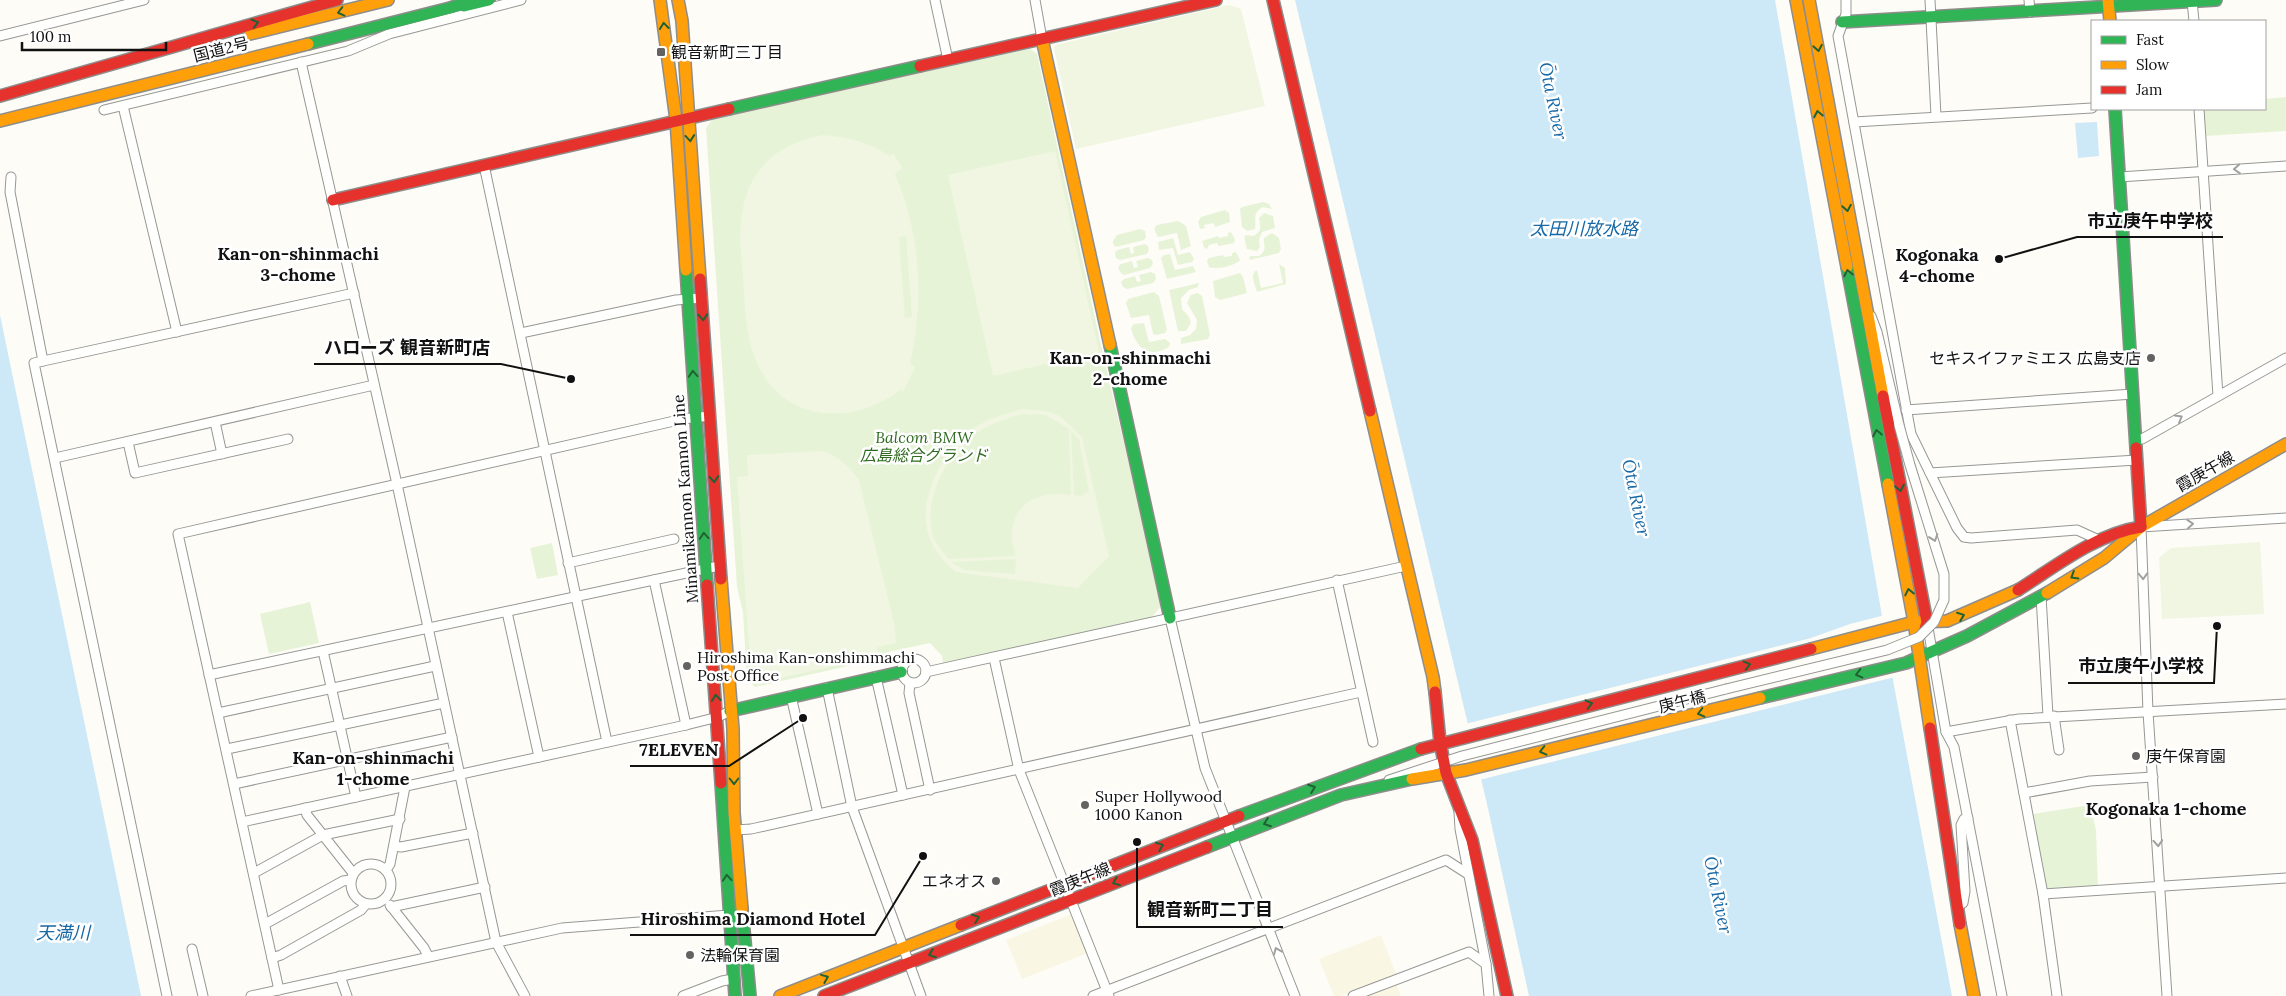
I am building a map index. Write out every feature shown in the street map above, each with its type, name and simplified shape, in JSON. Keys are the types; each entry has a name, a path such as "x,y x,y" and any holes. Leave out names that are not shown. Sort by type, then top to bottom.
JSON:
{"main road":[{"path":"57,81 337,0"},
{"path":"0,96 388,0"},
{"name":"国道2号","path":"450,8 473,0"},
{"name":"国道2号","path":"0,121 450,8 489,0"},
{"name":"Minamikannon Kannon Line","path":"660,0 676,120 687,298 718,717 722,815 735,996"},
{"name":"Minamikannon Kannon Line","path":"678,0 682,21 730,711 734,729 736,830 750,996"},
{"path":"333,200 676,120 1216,0"},
{"path":"1273,0 1432,678 1445,767 1472,840 1505,993"},
{"path":"1796,0 1914,622 1957,906 1974,996"},
{"path":"1809,0 1863,295 1927,622 1920,658"},
{"path":"1842,22 1930,18 2030,6 2216,0"},
{"path":"2109,3 2110,20"},
{"path":"1042,39 1170,618"},
{"path":"780,996 1226,821 1440,742 1914,622 1947,621 2010,595 2099,540 2121,530 2141,527 2115,110"},
{"name":"霞庚午線","path":"2141,527 2286,444"},
{"name":"庚午橋","path":"1466,770 1906,663 1920,658 2041,596 2126,544 2141,527"},
{"path":"730,711 901,672"},
{"name":"霞庚午線","path":"824,996 841,993 908,964 1341,795 1445,767 1466,770"}],"street":[{"path":"0,36 144,0"},
{"path":"104,110 348,51 389,34 521,0"},
{"path":"935,0 948,60"},
{"path":"1035,0 1042,39"},
{"path":"1846,0 1846,14 1838,36 1911,434 1957,528 1964,536 1972,538 2077,530 2099,540"},
{"path":"1930,0 1936,116"},
{"path":"2192,1 2194,20"},
{"path":"301,62 397,484 496,942 524,996"},
{"path":"123,106 177,332"},
{"path":"1854,122 2091,108"},
{"path":"2200,110 2218,396"},
{"path":"484,165 521,333 575,597 608,742"},
{"path":"2119,177 2286,166"},
{"path":"11,177 10,192 43,361"},
{"path":"167,996 34,363 354,293"},
{"path":"1445,767 1462,756 1887,650 1919,637 1934,622 1940,611 1946,587 1944,574 1910,465 1877,332 1863,295"},
{"path":"521,333 687,298 702,298"},
{"path":"2136,439 2142,439 2286,358"},
{"path":"55,458 374,385"},
{"path":"1906,410 2134,394"},
{"path":"279,990 178,534 545,450 710,416"},
{"path":"214,422 222,454"},
{"path":"128,442 135,473 288,439"},
{"path":"1930,473 2137,460"},
{"path":"2167,996 2148,712 2141,527 2286,518"},
{"path":"568,563 674,540"},
{"path":"209,675 719,566"},
{"path":"926,672 1406,566"},
{"path":"654,580 686,725"},
{"path":"1337,580 1373,742"},
{"path":"2041,596 2051,716 2059,750"},
{"path":"507,612 540,757"},
{"path":"1170,618 1205,768 1295,996"},
{"path":"1927,622 1946,732 1954,747 2002,996"},
{"path":"323,651 356,797"},
{"path":"994,658 1020,770 1108,993"},
{"path":"914,659 923,662 926,672 921,682 910,683 904,679 901,672 904,663 914,659"},
{"path":"218,713 332,690 435,666"},
{"path":"876,677 903,795"},
{"path":"910,683 908,692 930,790"},
{"path":"827,688 852,807 921,996"},
{"path":"736,830 751,829 930,790 1361,692"},
{"path":"791,696 818,814"},
{"path":"226,750 444,703"},
{"path":"1946,732 2010,720 2051,716 2286,704"},
{"path":"242,822 686,725 718,717 730,711"},
{"path":"2010,720 2043,894 2057,996"},
{"path":"234,784 452,737"},
{"path":"2024,793 2090,781 2153,777"},
{"path":"386,870 390,864 405,787"},
{"path":"1459,807 1460,829 1486,964 1489,996"},
{"path":"265,924 352,877 358,868 368,863 377,864 386,870 391,885 385,898 376,903 366,904 359,900 352,893 352,877 307,815 305,808"},
{"path":"1957,906 1963,903 1965,891 1961,825 1964,819 1968,818"},
{"path":"254,874 323,835 400,819"},
{"path":"394,846 401,847 473,833"},
{"path":"1093,996 1108,993 1446,860 1468,874"},
{"path":"2043,894 2286,878"},
{"path":"391,907 485,887"},
{"path":"385,898 424,948 428,956"},
{"path":"272,958 281,955 361,910 366,904"},
{"path":"251,996 562,928 729,915"},
{"path":"192,949 203,996"},
{"path":"1353,996 1470,952 1486,964"},
{"path":"340,976 347,996"},
{"path":"683,996 722,981 733,979"}],"shaded area":[{"path":"1069,915 1074,918 1088,953 1022,979 1006,940"},
{"path":"1381,935 1396,974 1341,996 1334,996 1319,959"},
{"path":"1396,984 1401,996 1363,996"}],"green space":[{"path":"1229,5 1241,9 1265,106 1076,149 1054,48 1055,45"},
{"name":"Balcom BMW 広島総合グランド","path":"1030,49 1037,54 1161,606 1152,617 943,664 942,656 930,643 888,652 883,658 755,687 747,680 743,612 737,587 706,128 712,120 762,107"},
{"path":"2286,97 2286,131 2205,136 2203,110 2266,110 2266,99"},
{"path":"823,135 841,137 866,144 890,156 893,153 902,168 895,174 904,197 915,244 918,268 917,316 910,364 915,367 903,392 901,389 883,401 863,409 842,413 822,413 802,408 784,398 769,383 757,363 746,321 740,237 743,206 748,190 755,176 776,153 806,139","holes":["906,236 912,317 905,318 899,237"]},
{"path":"1055,151 1099,352 993,376 948,175"},
{"path":"1263,202 1269,204 1272,209 1263,207 1259,210 1256,214 1255,229 1247,231 1242,227 1240,209"},
{"path":"1225,210 1229,213 1230,222 1215,227 1214,223 1204,225 1205,228 1200,229 1198,222 1201,217"},
{"path":"1264,213 1273,216 1275,228 1262,232 1259,240 1260,247 1257,251 1247,249 1244,237 1246,235 1253,236 1258,232 1260,228 1259,218"},
{"path":"1178,221 1186,226 1191,246 1181,250 1177,233 1158,237 1154,229 1157,225"},
{"path":"1140,229 1145,231 1146,237 1144,240 1116,247 1113,244 1117,235"},
{"path":"1231,232 1235,240 1234,243 1219,246 1217,243 1209,245 1207,249 1204,247 1202,241 1218,236 1219,238 1228,236 1228,233"},
{"path":"1272,233 1279,238 1281,249 1279,253 1249,260 1250,256 1262,254 1264,238"},
{"path":"1173,238 1178,255 1190,252 1194,259 1192,262 1178,265 1173,248 1159,250 1158,242"},
{"path":"1145,244 1149,250 1147,254 1120,260 1116,258 1115,253 1117,250 1129,247 1131,254 1134,253 1133,247"},
{"path":"1236,252 1240,260 1238,262 1221,268 1209,267 1207,261 1209,258 1223,255 1224,257 1232,256 1232,253"},
{"path":"1170,254 1175,270 1193,266 1196,272 1167,279 1161,258 1164,255"},
{"path":"1148,258 1152,260 1153,264 1150,268 1124,275 1118,267 1121,264 1132,261 1134,268 1138,267 1136,261"},
{"path":"1279,264 1285,268 1286,284 1257,292 1253,274 1257,270 1261,288 1283,283"},
{"path":"1151,272 1155,274 1156,279 1153,283 1127,289 1123,287 1121,282 1124,279 1135,276 1137,282 1141,281 1139,275"},
{"path":"1240,273 1243,277 1247,293 1220,300 1215,297 1213,281"},
{"path":"1199,283 1198,287 1189,290 1181,298 1182,309 1189,317 1191,323 1186,331 1178,331 1169,290"},
{"path":"1154,292 1159,296 1167,330 1165,333 1156,335 1153,334 1149,315 1131,318 1126,303 1128,299"},
{"path":"1198,293 1202,296 1210,335 1208,339 1181,344 1181,338 1190,335 1196,329 1197,320 1187,303 1191,295"},
{"path":"1144,323 1149,342 1165,339 1170,343 1169,347 1149,352 1140,346 1131,328 1134,324"},
{"path":"1022,409 1046,411 1060,416 1082,437 1109,556 1078,588 956,572 940,556 929,536 926,522 926,507 929,492 942,463 962,438 973,429 991,419","holes":["1022,414 1046,415 1069,429 1071,495 1051,494 1041,496 1025,505 1014,521 1012,541 1015,556 949,559 939,547 932,533 930,519 935,491 940,477 956,452 976,433 993,424","1071,431 1079,439 1089,492 1081,496 1074,495","1016,559 1015,574 964,570 951,562"]},
{"path":"823,451 843,462 859,480 894,623 896,643 877,647 879,656 758,683 751,676 737,477 748,476 747,455"},
{"path":"2260,542 2264,614 2162,619 2159,558 2171,548"},
{"path":"552,543 558,575 537,579 530,548"},
{"path":"310,602 319,643 269,654 260,614"},
{"path":"2090,805 2096,830 2098,887 2052,890 2046,887 2033,814"}],"water":[{"name":"太田川放水路","path":"1295,0 1775,0 1895,691 1952,996 1529,996 1487,804"},
{"path":"2097,122 2099,156 2078,158 2075,123"},
{"name":"天満川","path":"0,315 141,996 0,996"}],"pier":[{"path":"1885,615 1895,677 1479,780 1465,724 1811,638 1850,624"}],"traffic: fast":[{"path":"308,44 450,8 473,0"},
{"path":"464,6 489,0"},
{"path":"1842,22 2216,0"},
{"path":"729,109 920,66"},
{"path":"2115,110 2136,448"},
{"path":"1847,267 1888,484"},
{"path":"686,270 707,585"},
{"path":"1110,345 1170,618"},
{"path":"1760,698 1906,663 1967,636 2047,593"},
{"path":"730,711 901,672"},
{"path":"1239,816 1421,749"},
{"path":"1207,847 1341,795 1412,779"},
{"path":"721,783 735,996"},
{"path":"742,909 750,996"}],"traffic: slow":[{"path":"250,34 388,0"},
{"path":"660,0 676,120 686,270"},
{"path":"678,0 682,21 700,279"},
{"path":"1796,0 1847,267"},
{"path":"1809,0 1883,396"},
{"path":"2108,0 2110,20"},
{"path":"1042,39 1110,345"},
{"path":"0,121 308,44"},
{"path":"1370,411 1435,692"},
{"path":"2047,593 2104,558 2141,527 2286,444"},
{"path":"1888,484 1914,622 1930,728"},
{"path":"721,579 733,729 734,813 742,909"},
{"path":"1811,649 1914,622 1947,621 2018,590"},
{"path":"1412,779 1466,770 1760,698"},
{"path":"1960,924 1974,996"},
{"path":"780,996 961,925"}],"traffic: jam":[{"path":"0,96 337,0"},
{"path":"920,66 1216,0"},
{"path":"1273,0 1370,411"},
{"path":"333,200 729,109"},
{"path":"700,279 721,579"},
{"path":"1883,396 1927,622 1925,629"},
{"path":"2136,448 2141,527"},
{"path":"2018,590 2092,544 2108,536 2141,527"},
{"path":"707,585 721,783"},
{"path":"1421,749 1811,649"},
{"path":"1435,692 1440,742 1446,773 1472,840 1507,996"},
{"path":"1930,728 1960,924"},
{"path":"961,925 1239,816"},
{"path":"824,996 1207,847"}],"place":[{"name":"観音新町三丁目","path":"661,52"},
{"name":"市立庚午中学校","path":"1999,259"},
{"name":"セキスイファミエス 広島支店","path":"2151,358"},
{"name":"ハローズ 観音新町店","path":"571,379"},
{"name":"市立庚午小学校","path":"2217,626"},
{"name":"Hiroshima Kan-onshimmachi Post Office","path":"687,666"},
{"name":"7ELEVEN","path":"803,718"},
{"name":"庚午保育園","path":"2136,756"},
{"name":"Super Hollywood 1000 Kanon","path":"1085,805"},
{"name":"観音新町二丁目","path":"1137,842"},
{"name":"Hiroshima Diamond Hotel","path":"923,856"},
{"name":"エネオス","path":"996,881"},
{"name":"法輪保育園","path":"690,955"}],"district":[{"name":"Kan-on-shinmachi 3-chome","path":"298,264"},
{"name":"Kogonaka 4-chome","path":"1937,265"},
{"name":"Kan-on-shinmachi 2-chome","path":"1130,368"},
{"name":"Kan-on-shinmachi 1-chome","path":"373,768"},
{"name":"Kogonaka 1-chome","path":"2166,809"}],"water label":[{"name":"Ōta River","path":"1553,101"},
{"name":"Ōta River","path":"1636,498"},
{"name":"Ōta River","path":"1718,895"}]}
